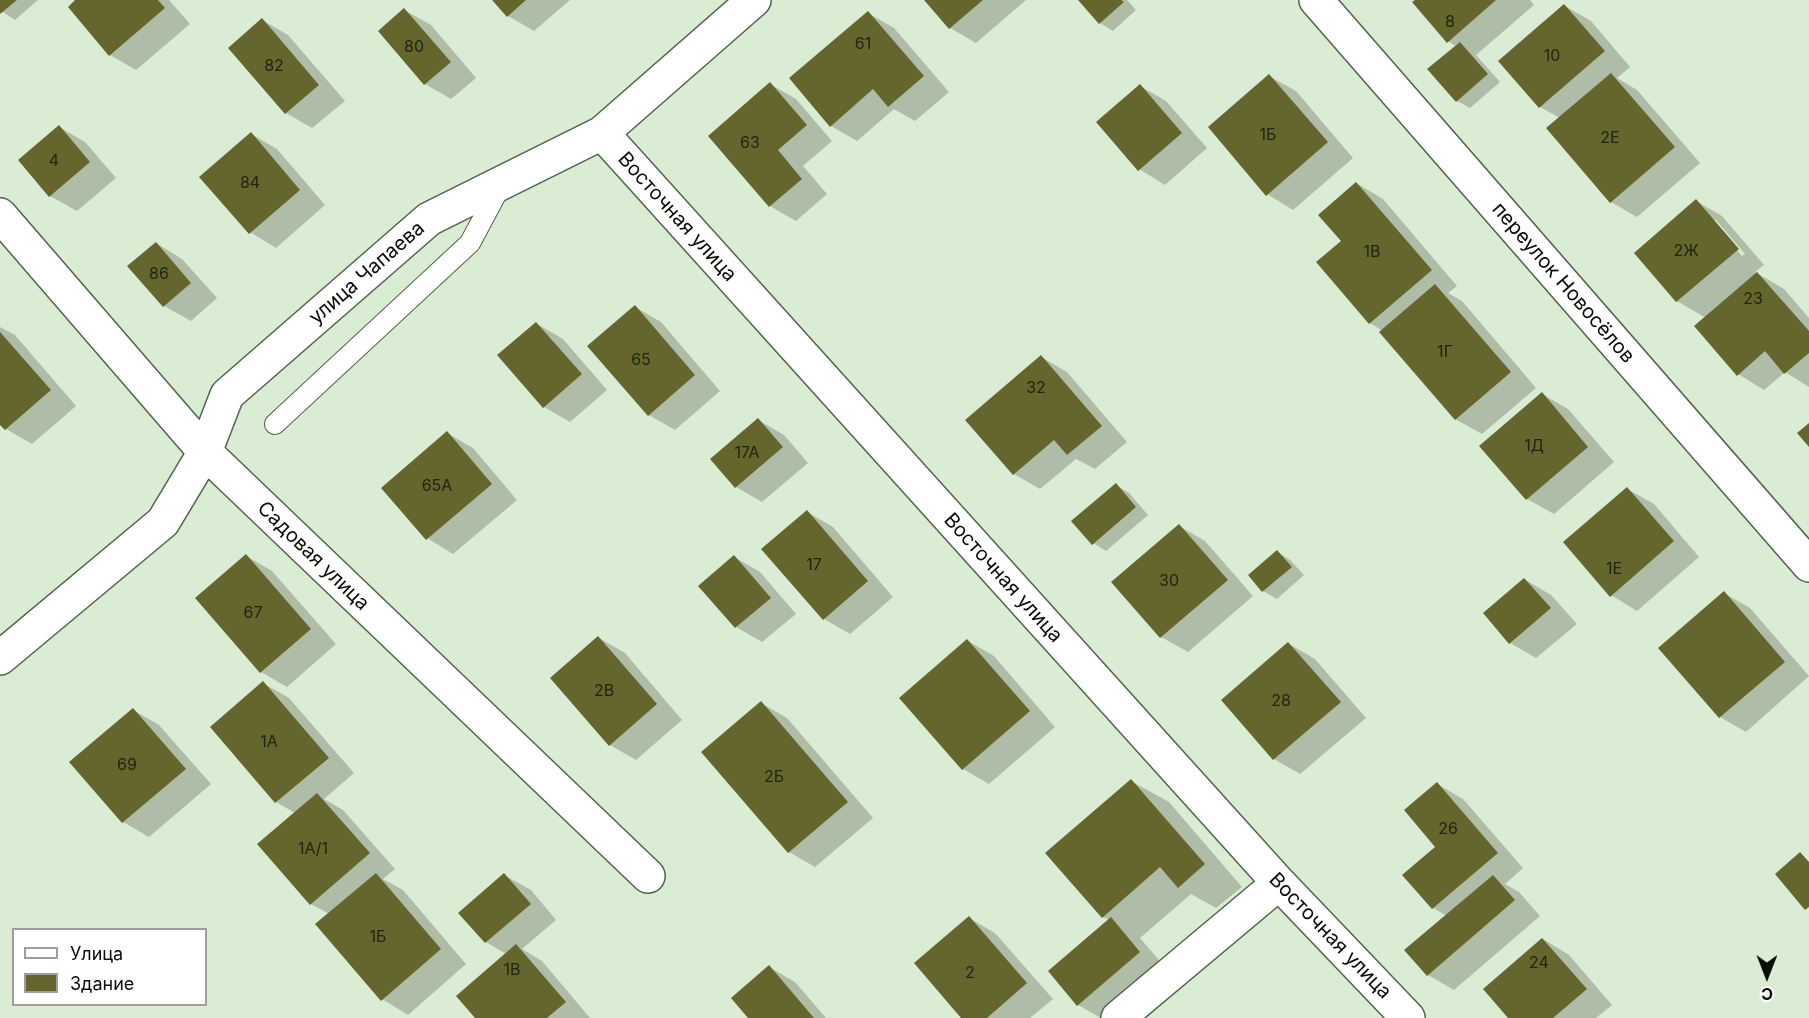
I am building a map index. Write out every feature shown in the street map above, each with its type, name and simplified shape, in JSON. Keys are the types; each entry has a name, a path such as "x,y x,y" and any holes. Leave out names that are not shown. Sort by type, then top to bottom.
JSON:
{"street":[{"name":"улица Чапаева","path":"0,658 163,522 205,452 227,395 429,219 602,133 754,0"},
{"name":"переулок Новосёлов","path":"1316,0 1809,566"},
{"name":"Восточная улица","path":"602,133 1279,883 1408,1018"},
{"name":"Садовая улица","path":"0,215 205,452 648,876"},
{"path":"1118,1018 1279,883"}],"lane":[{"path":"275,424 470,243 502,182"}],"building":[{"path":"0,0 17,0 0,14"},
{"path":"75,0 158,0 165,8 109,56 68,7"},
{"path":"492,0 526,0 507,17"},
{"path":"924,0 983,0 949,29"},
{"path":"1078,0 1121,0 1124,2 1099,24"},
{"path":"1415,0 1496,0 1447,43 1412,2"},
{"path":"1564,4 1605,51 1539,108 1498,61"},
{"path":"404,8 451,62 424,85 378,31"},
{"path":"868,11 924,76 888,107 873,89 830,127 789,78"},
{"path":"262,18 319,85 285,114 228,48"},
{"path":"1460,42 1488,74 1456,102 1427,69"},
{"path":"1611,73 1675,147 1610,203 1546,128"},
{"path":"1269,74 1328,142 1266,196 1208,127"},
{"path":"770,82 807,125 778,150 802,179 769,207 708,136"},
{"path":"1140,84 1182,133 1138,171 1096,122"},
{"path":"59,125 90,162 49,197 18,160"},
{"path":"251,132 300,190 249,234 199,177"},
{"path":"1356,182 1432,270 1369,324 1316,262 1341,241 1318,215"},
{"path":"1696,199 1739,249 1676,302 1634,253"},
{"path":"156,242 191,283 163,307 127,266"},
{"path":"1757,272 1809,331 1809,353 1784,374 1765,351 1737,376 1694,326"},
{"path":"1435,284 1511,372 1455,420 1379,332"},
{"path":"635,305 695,375 648,416 587,346"},
{"path":"536,322 582,374 543,408 497,355"},
{"path":"0,332 51,390 5,430 0,425"},
{"path":"1041,355 1102,426 1067,455 1054,440 1013,475 965,420"},
{"path":"1542,392 1588,447 1526,500 1479,446"},
{"path":"758,418 783,447 735,488 710,459"},
{"path":"1809,423 1809,447 1797,433"},
{"path":"447,431 492,484 426,540 381,488"},
{"path":"1116,483 1136,507 1092,545 1071,521"},
{"path":"1627,487 1674,541 1610,597 1563,542"},
{"path":"807,510 868,581 823,620 761,549"},
{"path":"1179,524 1228,580 1160,638 1111,582"},
{"path":"1277,550 1292,567 1262,592 1248,575"},
{"path":"246,554 311,629 260,673 195,598"},
{"path":"734,555 771,598 735,628 698,586"},
{"path":"1524,578 1551,608 1509,644 1483,613"},
{"path":"1724,591 1785,662 1719,718 1658,648"},
{"path":"598,636 657,704 609,746 550,678"},
{"path":"967,639 1030,711 962,770 899,698"},
{"path":"1288,642 1341,702 1273,760 1221,700"},
{"path":"263,681 329,758 275,803 210,727"},
{"path":"761,701 848,802 788,853 701,752"},
{"path":"133,708 186,769 122,823 69,762"},
{"path":"1131,779 1205,864 1178,888 1160,867 1102,918 1045,853"},
{"path":"1437,782 1498,853 1432,909 1402,875 1435,847 1404,810"},
{"path":"317,793 370,853 310,905 257,844"},
{"path":"1800,852 1809,862 1809,907 1805,910 1775,874"},
{"path":"376,873 441,949 381,1001 315,924"},
{"path":"504,873 531,904 485,943 458,913"},
{"path":"1493,875 1515,900 1427,976 1404,950"},
{"path":"969,916 1027,983 987,1018 961,1018 914,963"},
{"path":"1111,917 1140,952 1077,1006 1048,971"},
{"path":"1542,938 1587,989 1553,1018 1508,1018 1483,989"},
{"path":"516,944 566,1002 547,1018 475,1018 456,996"},
{"path":"769,965 814,1018 748,1018 731,998"}]}
